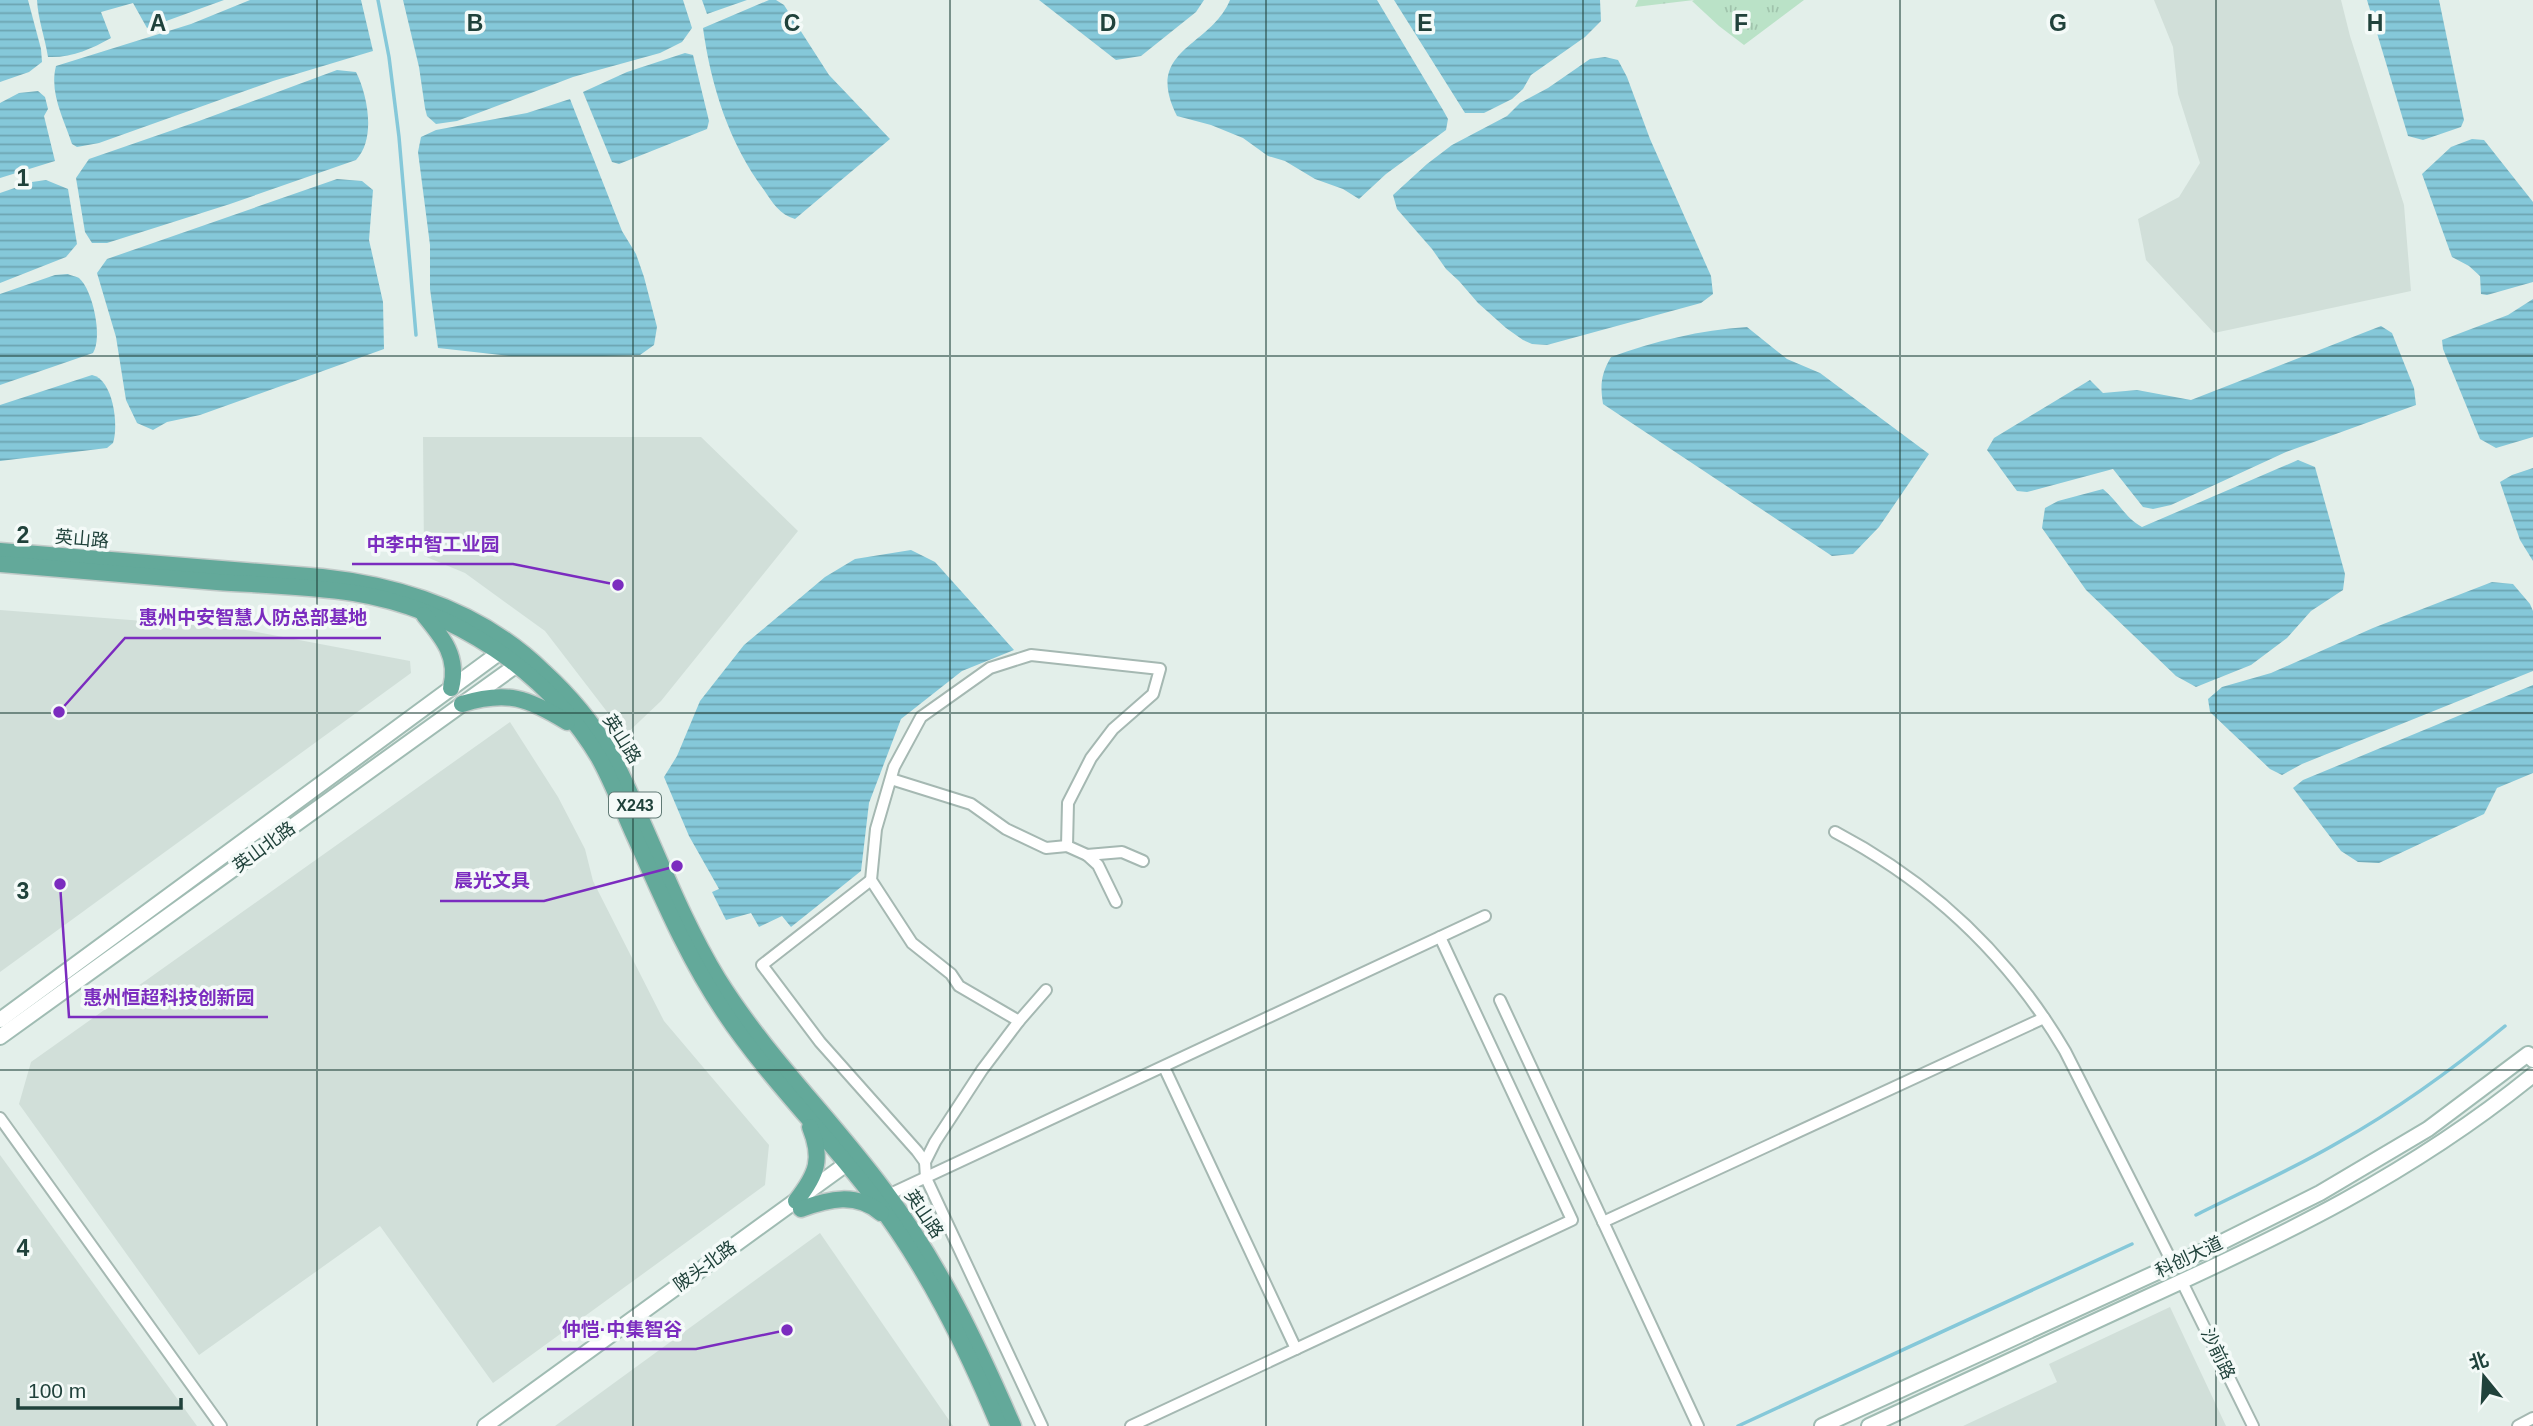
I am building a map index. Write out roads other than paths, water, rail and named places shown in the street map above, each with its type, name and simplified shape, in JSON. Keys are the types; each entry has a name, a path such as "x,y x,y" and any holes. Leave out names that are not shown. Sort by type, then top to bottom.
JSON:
{"main road":[{"name":"英山路","path":"0,551 356,581 424,598 457,612 568,695 609,751 626,782 689,926 735,1005 855,1164 893,1224 944,1308 999,1426"},
{"name":"英山路","path":"0,564 354,593 420,610 505,648"},
{"path":"420,610 449,648 454,668 451,688"},
{"name":"英山北路","path":"0,1020 505,648"},
{"name":"英山路","path":"522,661 579,730 614,788 665,905 696,967 743,1040 800,1109 888,1195 922,1244 956,1302 1013,1426"},
{"name":"英山北路","path":"0,1037 522,661"},
{"path":"461,704 487,697 512,696 540,706 579,730"},
{"name":"科创大道","path":"1822,1426 2283,1212 2357,1173 2439,1121 2528,1054 2533,1060"},
{"name":"科创大道","path":"1869,1426 2182,1282 2366,1190 2438,1145 2533,1074"},
{"path":"798,1205 818,1160 814,1138 800,1109"},
{"name":"陂头北路","path":"485,1426 855,1164"},
{"path":"798,1205 851,1199 875,1208 893,1224"},
{"name":"陂头北路","path":"502,1426 798,1205"}],"street":[{"path":"1018,1021 959,986 951,974 912,943 871,880 876,829 894,767 921,717 990,668 1031,655 1160,669 1153,694 1113,729 1091,758 1068,803 1067,846"},
{"path":"891,779 971,804 1006,829 1046,848 1067,846 1087,855 1098,864 1116,902"},
{"path":"1835,832 1892,865 1952,911 1998,958 2044,1018 2074,1069 2173,1264"},
{"path":"1087,855 1122,852 1143,861"},
{"path":"871,880 762,965 820,1042 925,1162"},
{"path":"888,1195 1485,916"},
{"path":"1131,1426 1572,1220 1440,937"},
{"path":"1042,1426 926,1178 925,1162 934,1142 982,1070 1018,1021 1046,990"},
{"path":"1500,1000 1698,1426"},
{"path":"1603,1222 2044,1018"},
{"path":"1164,1067 1296,1349"},
{"path":"0,1118 221,1426"},
{"name":"沙前路","path":"2182,1282 2253,1426"},
{"path":"2518,1426 2533,1418"}],"water":[{"path":"0,0 28,0 42,62 29,72 0,82"},
{"path":"37,0 224,0 147,28 133,3 101,12 111,38 81,52 48,57"},
{"path":"250,0 361,0 373,51 273,81 99,143 77,147 72,144 56,96 56,66 191,24"},
{"path":"403,0 683,0 692,28 682,42 660,53 573,77 457,121 436,124 427,116"},
{"path":"702,0 747,0 707,14"},
{"path":"769,0 776,0 784,5 829,75 890,139 795,219 773,203 731,133 711,71 703,28"},
{"path":"1039,0 1204,0 1196,12 1141,56 1116,60"},
{"path":"1230,0 1377,0 1448,119 1446,130 1386,174 1359,199 1343,189 1315,179 1285,161 1268,156 1243,138 1211,125 1177,116 1169,94 1168,76 1183,51 1221,16"},
{"path":"1394,0 1600,0 1601,21 1585,37 1531,75 1523,89 1512,99 1484,113 1465,113"},
{"path":"2367,0 2439,0 2464,120 2461,127 2423,140 2408,136"},
{"path":"685,53 693,55 709,121 707,129 619,164 612,162 583,92 627,72"},
{"path":"1605,57 1618,60 1627,77 1650,139 1711,276 1713,294 1701,303 1547,345 1532,344 1506,328 1446,269 1397,209 1393,195 1452,145 1507,116 1520,103 1548,88 1590,59"},
{"path":"337,70 356,72 367,105 366,141 356,160 107,243 92,243 85,232 76,178 89,159"},
{"path":"38,91 45,97 48,109 44,116 55,161 0,178 0,103 19,93"},
{"path":"570,99 622,231 636,254 644,277 657,327 654,345 640,355 602,356 511,356 438,348 430,289 430,245 418,152 421,137 436,130 527,113"},
{"path":"2472,139 2484,140 2533,202 2533,282 2487,295 2481,294 2480,276 2452,257 2422,174 2451,147"},
{"path":"337,179 362,181 373,190 369,240 383,302 384,349 200,415 167,422 153,430 137,423 126,400 116,337 97,273 107,259"},
{"path":"46,180 68,189 77,244 66,257 0,283 0,193"},
{"path":"68,274 79,278 89,293 97,326 93,353 0,385 0,294 55,275"},
{"path":"2533,299 2533,437 2496,448 2480,439 2443,349 2442,340 2508,315"},
{"path":"2381,326 2392,333 2414,388 2416,405 2286,452 2171,505 2153,509 2143,507 2113,469 2027,492 2017,491 1987,450 1994,438 2090,380 2103,393 2137,390 2191,400"},
{"path":"1747,327 1787,359 1820,373 1929,454 1879,527 1853,554 1832,556 1603,404 1602,380 1611,357 1678,337"},
{"path":"92,375 105,385 113,404 113,443 107,448 0,461 0,405"},
{"path":"2298,460 2315,467 2345,574 2343,590 2311,611 2287,638 2251,665 2196,687 2176,676 2086,590 2042,528 2045,508 2058,501 2103,489 2142,527"},
{"path":"2533,468 2533,561 2520,540 2500,482"},
{"path":"911,550 935,562 1014,650 962,671 901,719 869,803 861,871 791,927 782,916 759,927 751,913 726,920 712,892 719,889 689,836 664,777 677,756 700,701 744,645 825,577 855,559"},
{"path":"2492,582 2513,584 2530,604 2533,611 2533,671 2302,764 2282,775 2270,769 2210,712 2208,699 2222,687 2271,673 2373,628"},
{"path":"2533,685 2533,773 2497,788 2484,814 2379,863 2358,862 2341,851 2293,788 2303,780"}],"waterway":[{"path":"378,0 389,57 399,137 416,335"},
{"path":"2196,1215 2304,1161 2383,1116 2425,1088 2505,1026"},
{"path":"1738,1426 2132,1244"}],"place":[{"name":"中李中智工业园","path":"618,585"},
{"name":"惠州中安智慧人防总部基地","path":"59,712"},
{"name":"晨光文具","path":"677,866"},
{"name":"惠州恒超科技创新园","path":"60,884"},
{"name":"仲恺·中集智谷","path":"787,1330"}]}
